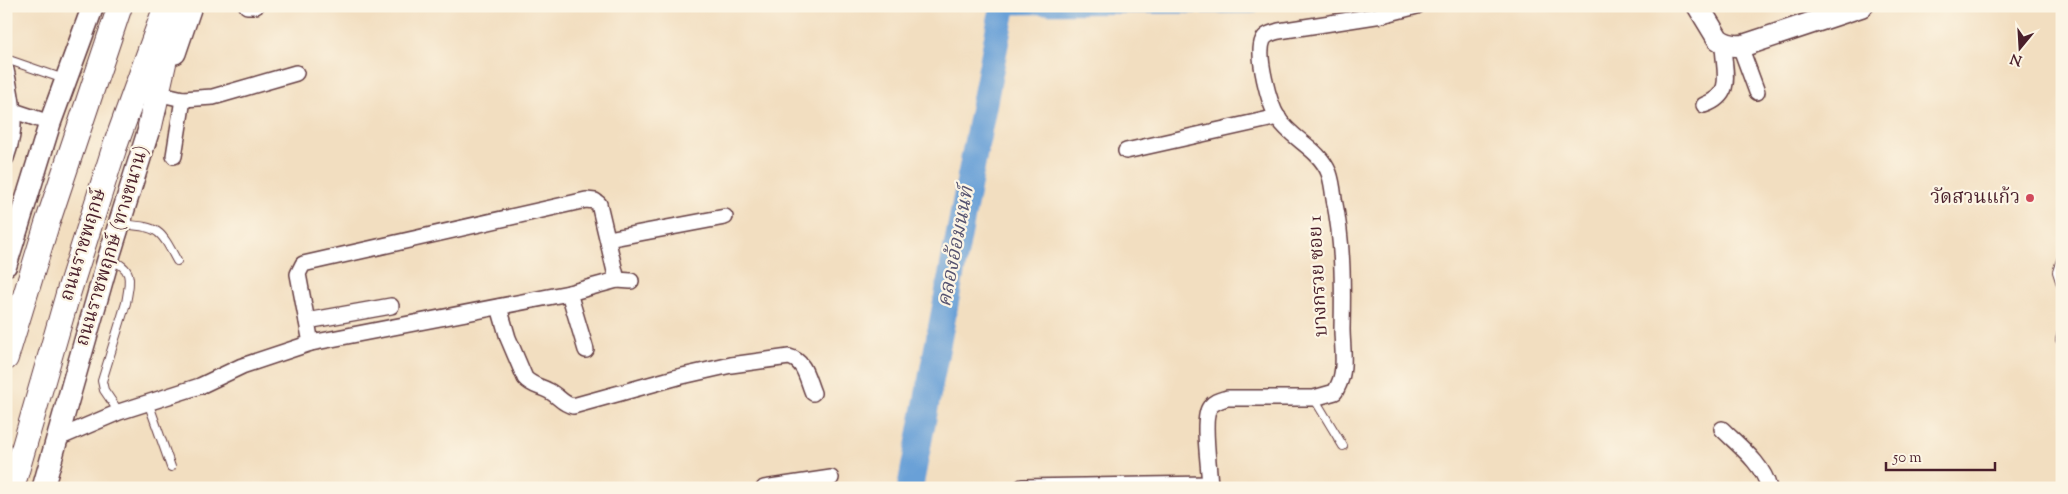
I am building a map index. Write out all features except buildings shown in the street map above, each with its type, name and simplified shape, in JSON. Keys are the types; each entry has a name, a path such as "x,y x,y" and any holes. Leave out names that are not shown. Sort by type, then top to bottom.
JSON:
{"main road":[{"path":"6,265 50,123 93,6"},
{"path":"6,358 50,215 120,6"},
{"name":"ถนนราชพฤกษ์","path":"12,488 68,294 114,149 166,6"},
{"path":"150,126 177,6"},
{"name":"ถนนราชพฤกษ์ (ทางขนาน)","path":"43,488 119,224 191,6"},
{"path":"1698,6 1718,39 1731,44 1862,6"}],"street":[{"path":"247,6 256,6"},
{"name":"บางกรวย ซอย 1","path":"1210,486 1206,419 1210,407 1217,401 1227,398 1314,398 1335,392 1342,373 1343,285 1339,222 1329,174 1323,162 1312,149 1288,130 1278,117 1270,100 1262,63 1262,42 1266,36 1279,31 1382,15 1417,6"},
{"path":"1731,44 1757,92"},
{"path":"1704,105 1720,96 1726,88 1731,44"},
{"path":"6,70 12,116 6,158"},
{"path":"161,94 183,99 228,94 296,74"},
{"path":"174,156 183,99"},
{"path":"12,116 50,123"},
{"path":"1126,152 1278,117"},
{"path":"56,439 119,412 200,386 242,366 312,343 624,281 608,240 599,204 595,201 586,200 303,264 298,274 312,343"},
{"path":"608,240 725,217"},
{"path":"569,293 586,350"},
{"path":"307,321 391,306"},
{"path":"499,307 508,338 525,378 529,383 555,394 564,404 573,406 713,369 789,357 797,359 802,364 813,394"},
{"path":"1722,429 1760,469 1767,479 1769,488"},
{"path":"764,488 831,478"},
{"path":"1022,487 1210,486"}],"lane":[{"path":"6,59 66,80"},
{"path":"119,224 151,227 159,232 165,238 177,261"},
{"path":"2062,257 2058,272 2062,287"},
{"path":"108,260 122,264 127,268 128,273 129,289 126,302 102,381 104,390 119,412"},
{"path":"2060,340 2062,332"},
{"path":"1314,398 1343,446"},
{"path":"148,402 171,467"}],"waterway":[{"name":"คลองอ้อมนนท์","path":"910,488 1003,6"},
{"path":"1003,7 1252,6"}],"place":[{"name":"วัดสวนแก้ว","path":"2030,198"}]}
